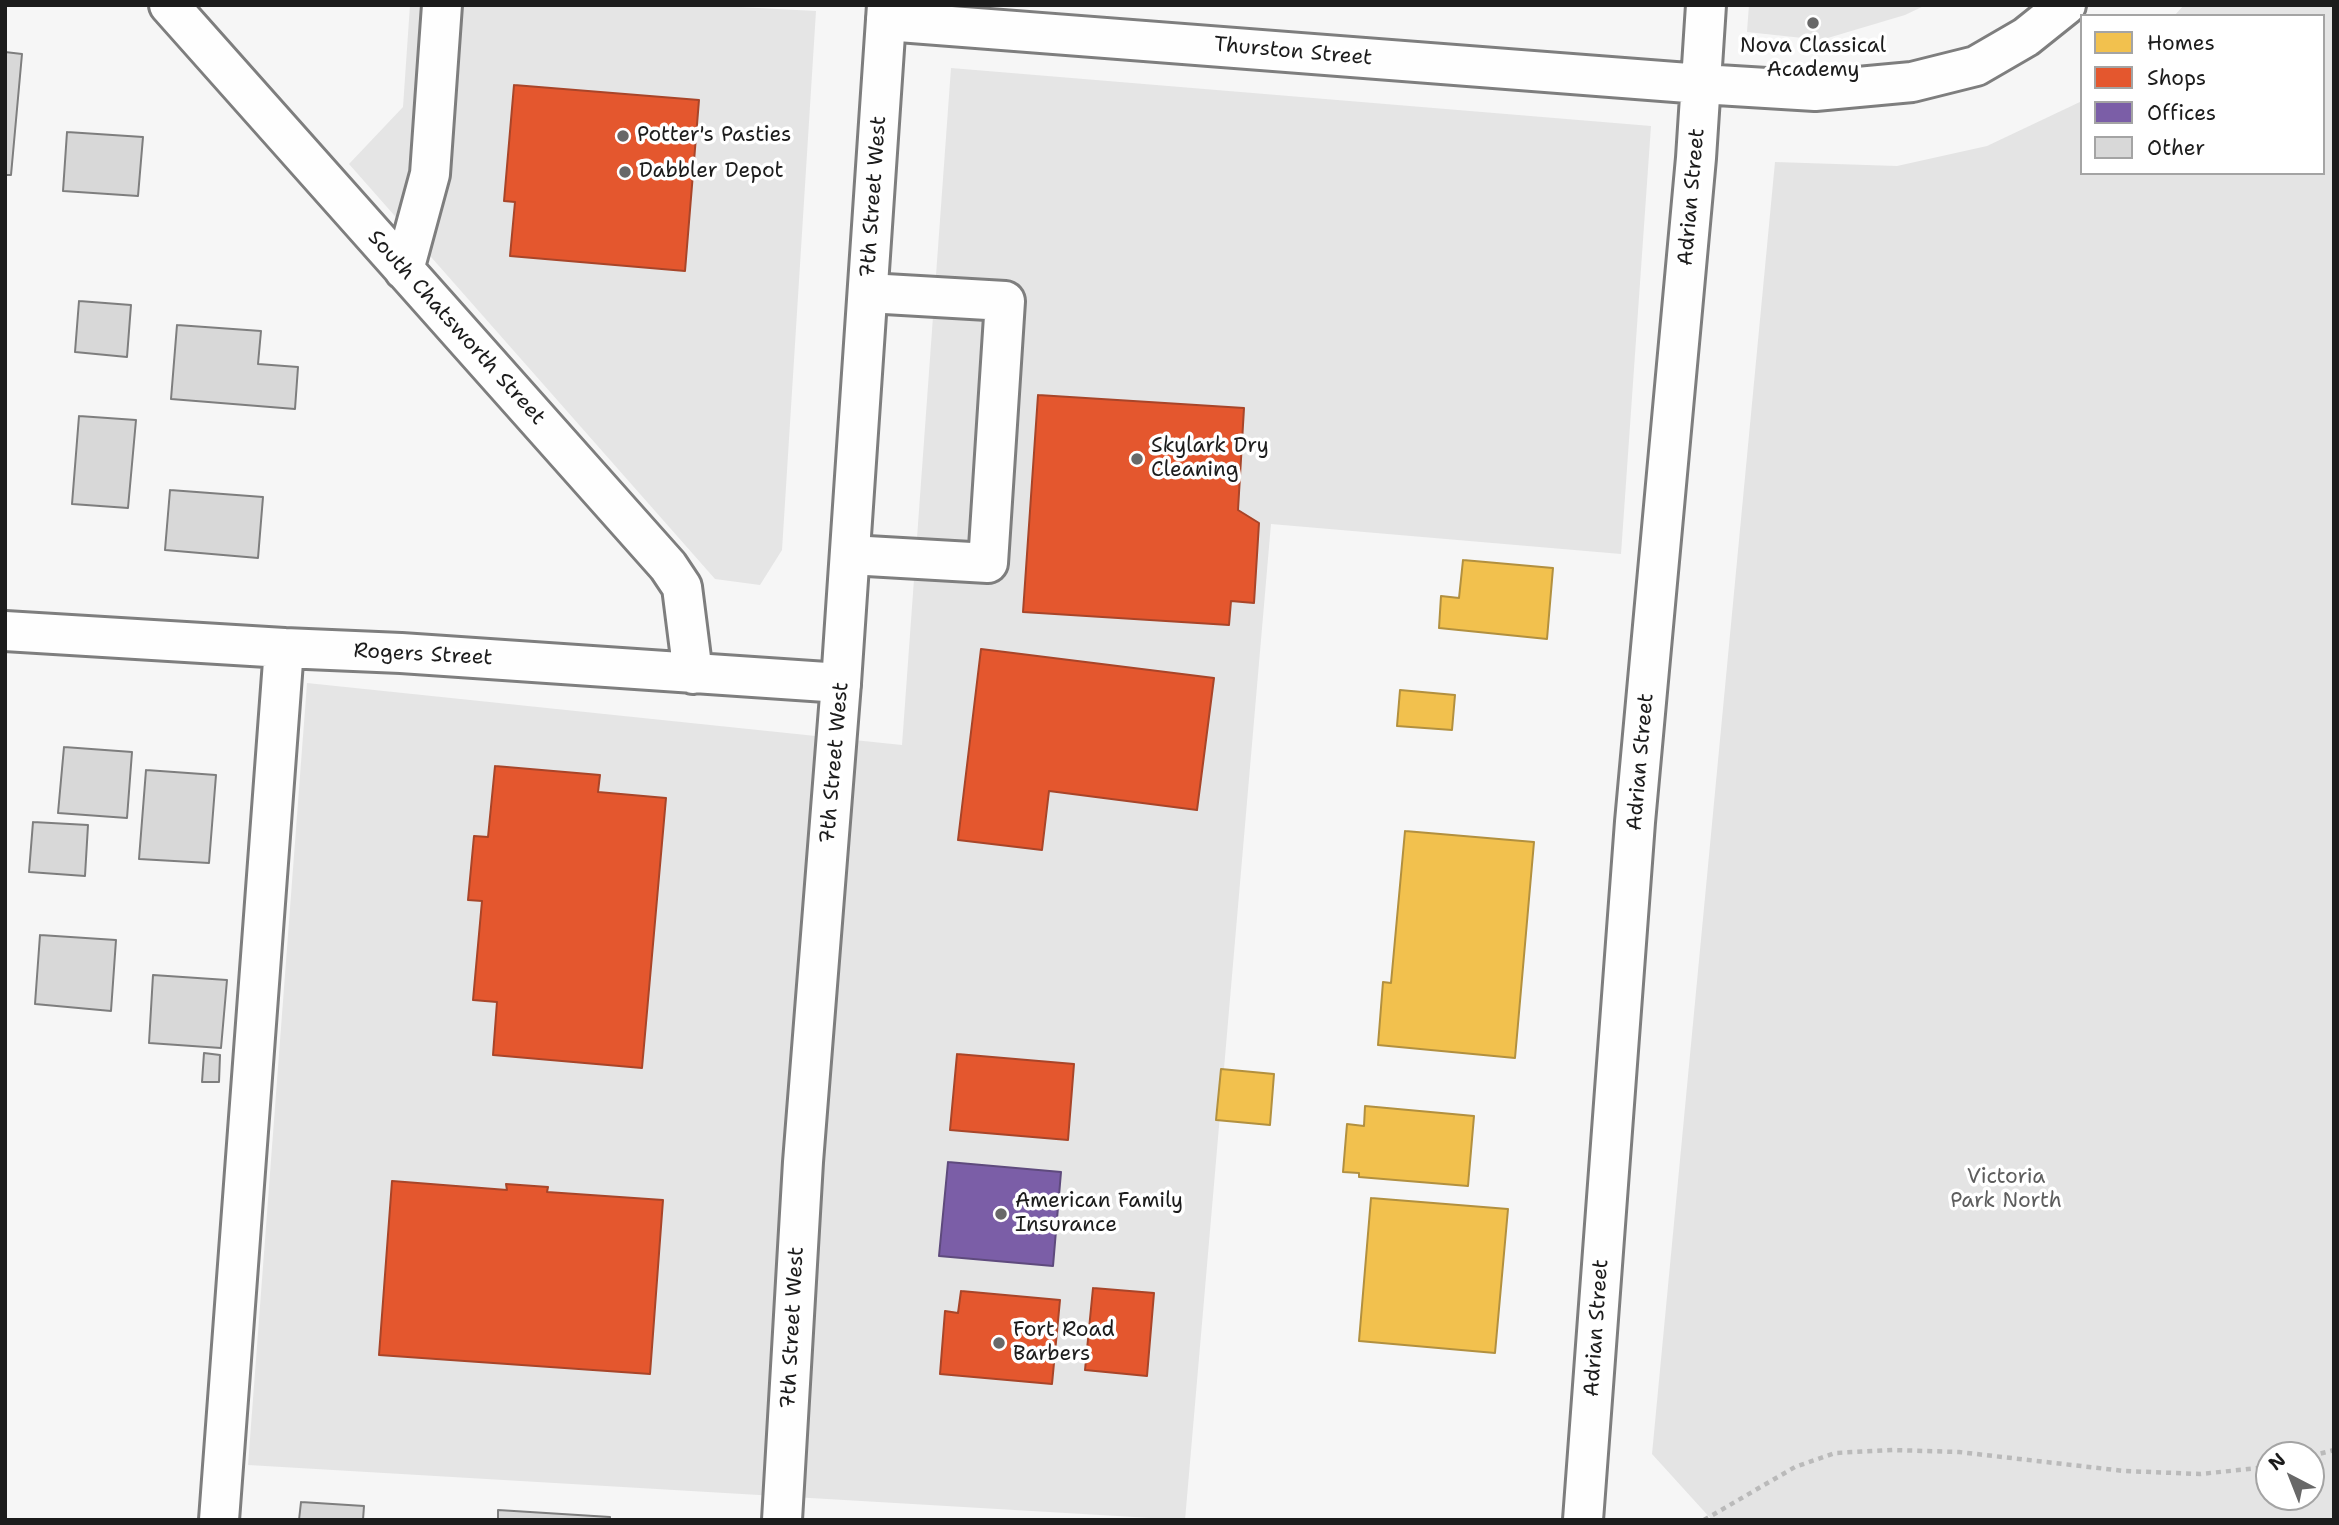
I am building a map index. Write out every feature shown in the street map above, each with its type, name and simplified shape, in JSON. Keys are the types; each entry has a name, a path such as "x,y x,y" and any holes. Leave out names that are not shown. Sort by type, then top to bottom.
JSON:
{"street":[{"name":"South Chatsworth Street","path":"169,5 668,566 682,587 693,674"},
{"path":"404,270 430,174 442,5"},
{"name":"Adrian Street","path":"1583,1520 1635,822 1706,5"},
{"name":"Thurston Street","path":"887,13 1701,84 1815,91 1912,82 1976,65 2026,37 2066,5"},
{"name":"7th Street West","path":"782,1520 803,1162 841,683 887,13"},
{"path":"850,555 989,563 1005,301 868,293"},
{"name":"Rogers Street","path":"5,631 401,653 841,683"},
{"path":"219,1520 284,648"}],"path":[{"path":"1704,1520 1795,1467 1835,1453 1893,1450 1959,1452 2124,1471 2187,1473 2255,1468"}],"shaded area":[{"path":"410,5 701,5 816,11 782,550 760,585 715,579 349,164 403,107"},
{"name":"Nova Classical Academy","path":"1749,5 1926,5 1905,15 1821,40 1747,32"},
{"path":"951,68 1651,126 1621,554 1271,524 1185,1520 248,1465 307,683 902,745"}],"green space":[{"name":"Victoria Park North","path":"2184,5 2334,5 2334,1520 1712,1520 1652,1454 1775,162 1897,166 1987,146 2080,102 2080,175 2325,175 2325,14 2176,14"}],"building: Homes":[{"path":"1463,560 1553,568 1547,639 1439,628 1441,596 1459,598"},
{"path":"1400,690 1455,695 1452,730 1397,726"},
{"path":"1405,831 1534,842 1515,1058 1378,1045 1383,982 1391,983"},
{"path":"1221,1069 1274,1074 1270,1125 1216,1120"},
{"path":"1365,1106 1474,1116 1468,1186 1359,1177 1359,1173 1343,1172 1347,1124 1364,1126"},
{"path":"1371,1198 1508,1209 1495,1353 1359,1341"}],"building: Shops":[{"path":"514,85 699,100 685,271 510,256 515,202 504,201"},
{"name":"Skylark Dry Cleaning","path":"1038,395 1244,408 1238,510 1259,523 1254,603 1231,601 1229,625 1023,612"},
{"path":"981,649 1214,678 1197,810 1049,791 1042,850 958,840"},
{"path":"495,766 600,775 598,792 666,798 642,1068 493,1055 497,1002 473,1000 482,901 468,900 474,836 488,837"},
{"path":"957,1054 1074,1064 1068,1140 950,1130"},
{"path":"392,1181 507,1190 506,1184 548,1187 547,1192 663,1200 650,1374 379,1355"},
{"path":"1093,1288 1154,1293 1147,1376 1085,1370"},
{"name":"Fort Road Barbers","path":"961,1291 1060,1300 1052,1384 940,1374 945,1311 958,1313"}],"building: Offices":[{"name":"American Family Insurance","path":"948,1162 1061,1172 1053,1266 939,1256"}],"building: Other":[{"path":"5,52 22,54 11,175 5,175"},
{"path":"67,132 143,137 138,196 63,191"},
{"path":"79,301 131,305 127,357 75,352"},
{"path":"177,325 261,331 258,364 298,367 295,409 171,399"},
{"path":"79,416 136,420 128,508 72,504"},
{"path":"170,490 263,497 258,558 165,550"},
{"path":"64,747 132,752 127,818 58,813"},
{"path":"146,770 216,775 209,863 139,859"},
{"path":"33,822 88,825 85,876 29,872"},
{"path":"40,935 116,940 111,1011 35,1004"},
{"path":"153,975 227,980 221,1048 149,1043"},
{"path":"204,1053 220,1055 219,1082 202,1082"},
{"path":"301,1502 364,1506 363,1520 299,1520"},
{"path":"498,1510 610,1517 610,1520 498,1520"}],"place":[{"name":"Nova Classical Academy","path":"1813,23"},
{"name":"Potter's Pasties","path":"623,136"},
{"name":"Dabbler Depot","path":"625,172"},
{"name":"Skylark Dry Cleaning","path":"1137,459"},
{"name":"American Family Insurance","path":"1001,1214"},
{"name":"Fort Road Barbers","path":"999,1343"}]}
